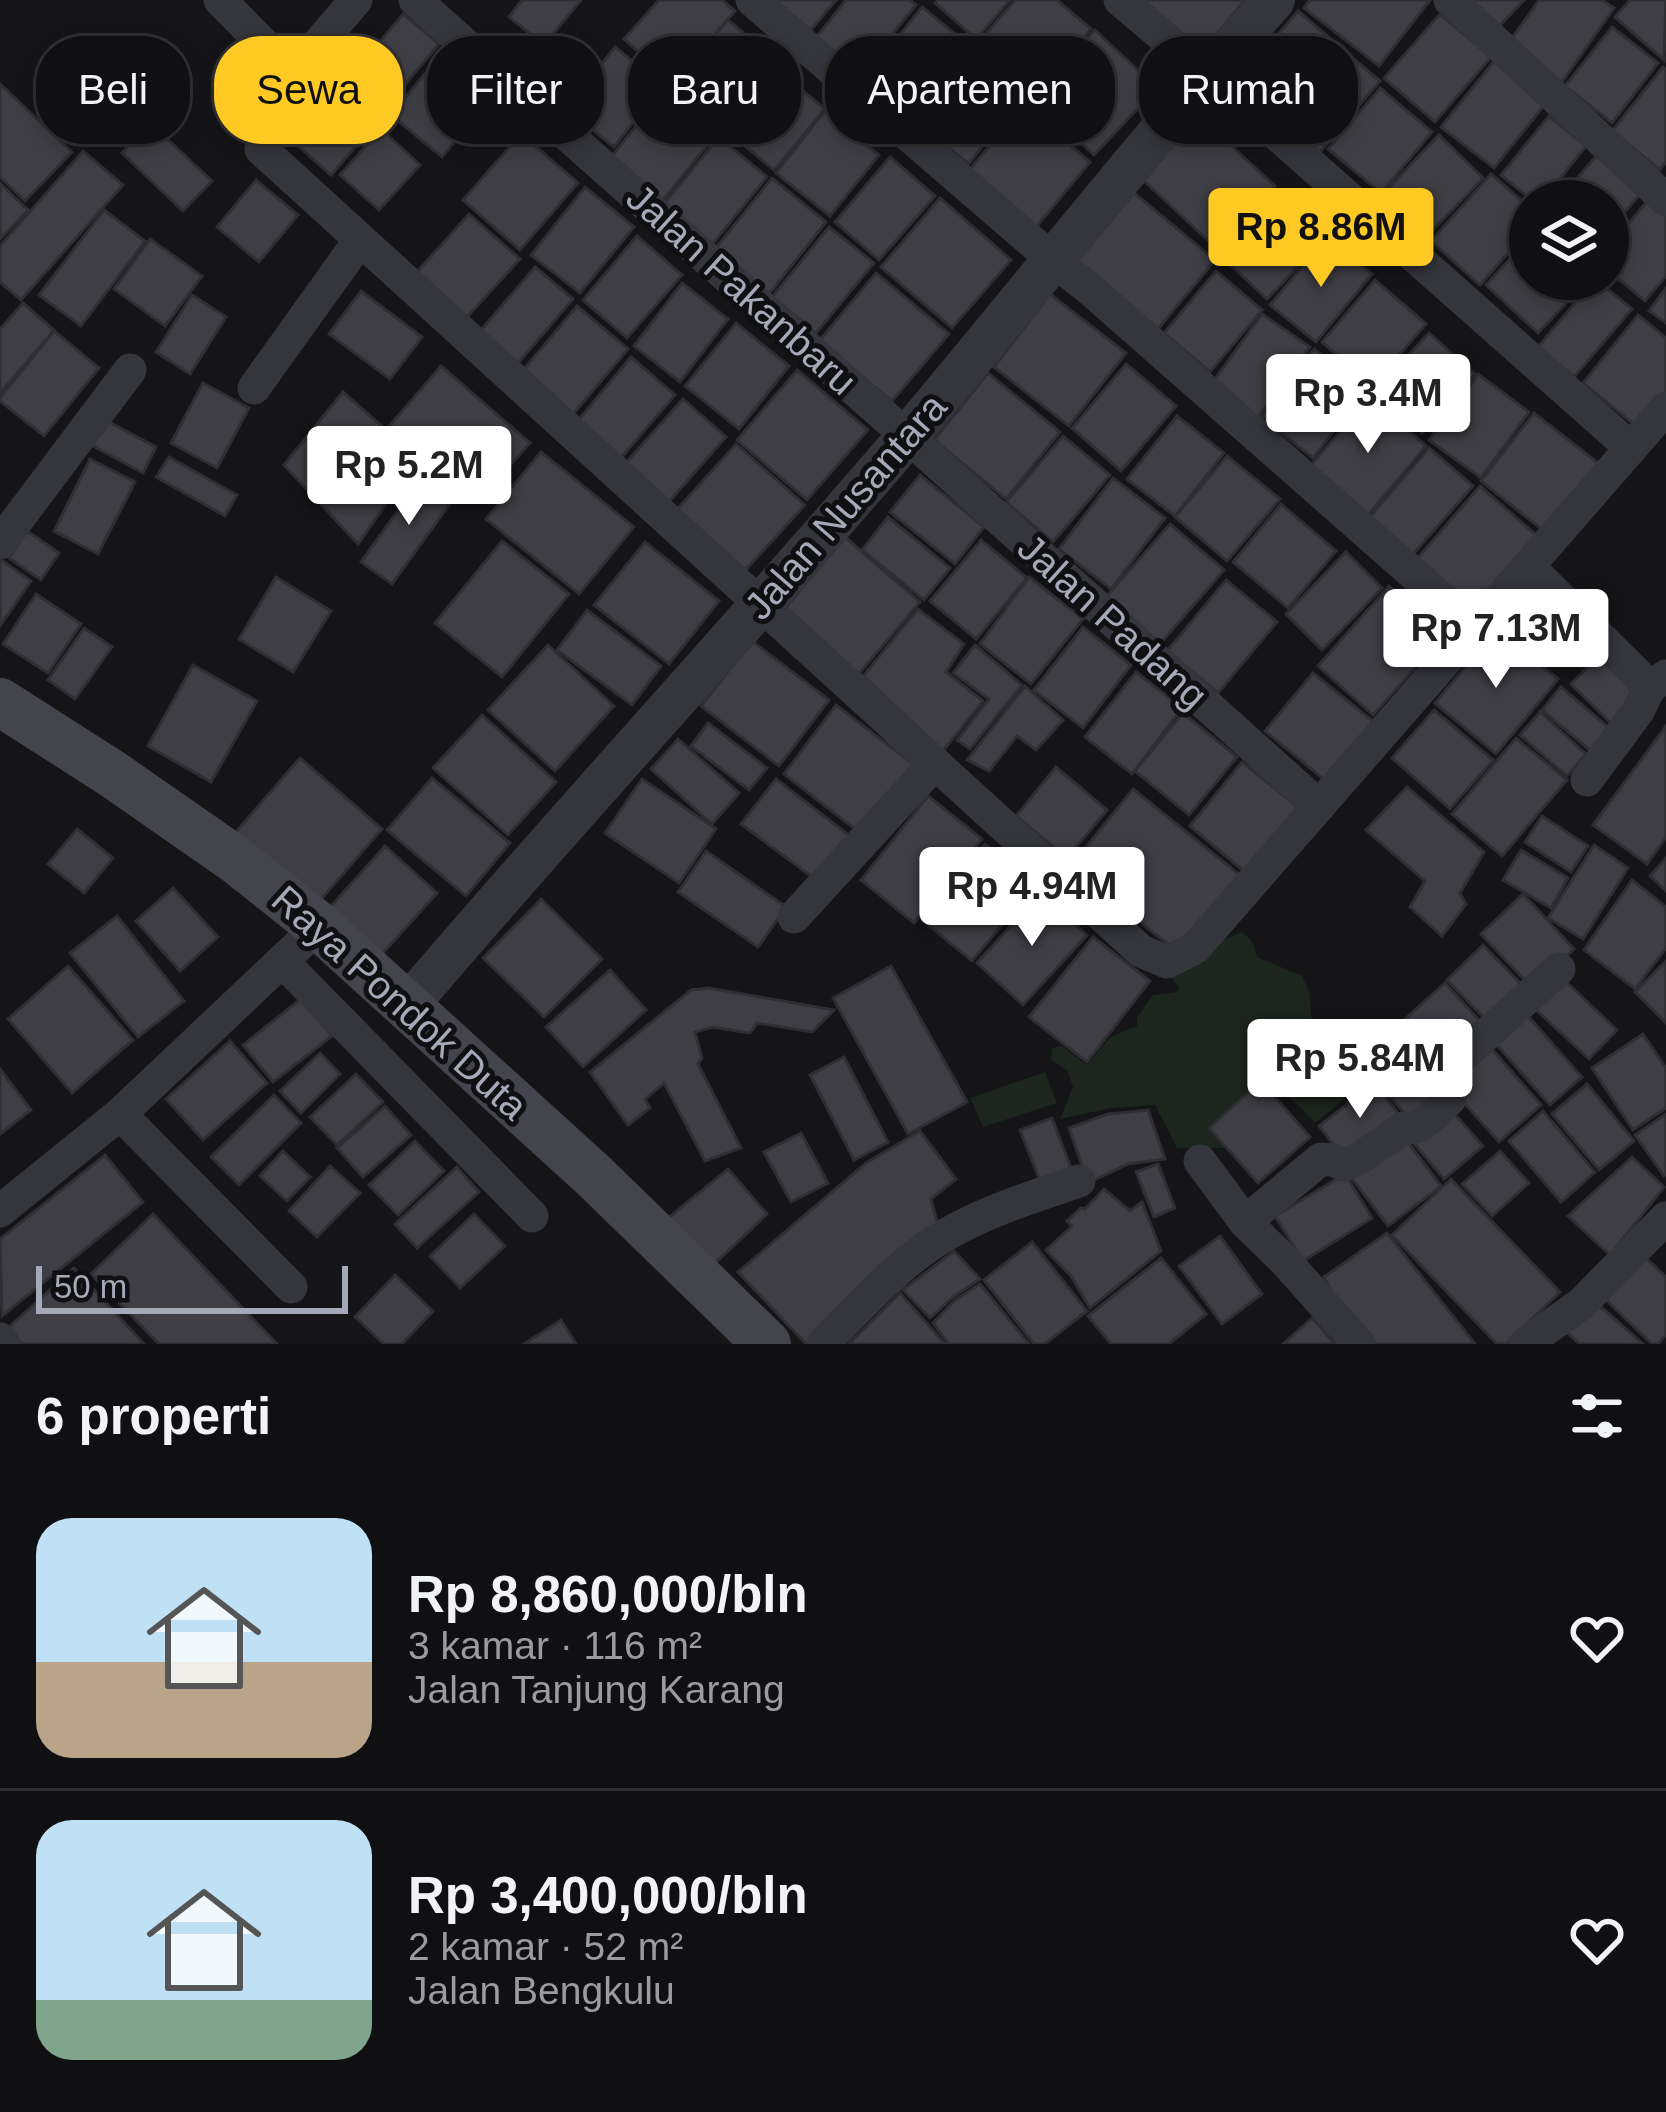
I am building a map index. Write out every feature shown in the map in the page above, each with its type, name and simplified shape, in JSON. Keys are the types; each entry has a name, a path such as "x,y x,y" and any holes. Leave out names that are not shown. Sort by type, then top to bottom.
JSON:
{"main road":[{"name":"Raya Pondok Duta","path":"0,702 236,860 319,926 592,1175 767,1344"}],"street":[{"path":"220,0 284,83 356,0"},
{"name":"Jalan Pakanbaru","path":"415,0 907,436"},
{"path":"752,0 1474,627"},
{"path":"1120,0 1162,36"},
{"name":"Jalan Nusantara","path":"1241,36 1274,0"},
{"path":"1450,0 1666,200"},
{"name":"Jalan Nusantara","path":"408,1005 907,436 1148,144"},
{"path":"1286,144 1631,448"},
{"path":"261,149 1141,951 1167,962 1195,948 1666,408"},
{"path":"254,388 360,240"},
{"path":"0,543 130,370"},
{"name":"Jalan Padang","path":"907,436 1318,806"},
{"path":"1528,566 1658,681 1587,781"},
{"path":"794,917 934,764"},
{"path":"0,1211 120,1114 319,926"},
{"path":"283,961 532,1216"},
{"path":"1245,1222 1321,1159 1344,1165 1402,1127 1413,1130 1419,1126 1450,1100 1441,1080 1448,1070 1559,969"},
{"path":"120,1114 291,1287"},
{"path":"1200,1161 1245,1222 1359,1344"},
{"path":"823,1344 912,1259 949,1233 1004,1207 1079,1181"},
{"path":"1525,1344 1581,1304 1666,1218"}],"shaded area":[{"path":"1242,932 1252,941 1257,957 1302,976 1312,1021 1334,1024 1345,1041 1380,1022 1399,1036 1406,1049 1315,1123 1283,1090 1250,1107 1233,1148 1177,1148 1155,1105 1060,1119 1073,1087 1067,1070 1051,1060 1052,1048 1062,1046 1087,1065 1110,1037 1137,1026 1137,1017 1153,995 1178,992 1170,976 1205,962 1202,949"},
{"path":"1045,1072 1057,1103 983,1127 970,1098"}],"building":[{"path":"522,0 581,0 551,36 533,36 509,17"},
{"path":"659,0 722,0 735,11 713,36 628,36 628,43 624,39"},
{"path":"774,0 836,0 811,30"},
{"path":"846,0 910,0 916,5 891,36 825,36 825,47 815,39"},
{"path":"1010,0 979,36 973,36 935,3"},
{"path":"1015,0 1057,0 1091,29 1085,36 984,36"},
{"path":"1133,0 1245,0 1215,36 1178,36"},
{"path":"1310,0 1430,0 1379,66 1358,50 1358,36 1340,36 1304,8"},
{"path":"1456,0 1524,0 1492,34"},
{"path":"1539,0 1602,0 1614,8 1562,82 1508,44"},
{"path":"1630,0 1666,0 1664,60 1615,17"},
{"path":"922,7 958,36 899,36"},
{"path":"1298,11 1327,36 1277,36"},
{"path":"403,14 429,36 427,58 403,87 403,36 385,36"},
{"path":"1440,14 1491,57 1435,122 1384,78"},
{"path":"728,20 747,36 715,36"},
{"path":"1612,27 1658,63 1612,123 1565,86"},
{"path":"615,47 628,58 628,129 614,147 604,139 604,61"},
{"path":"1115,49 1139,71 1139,107 1115,133"},
{"path":"1494,61 1546,103 1494,168 1441,127"},
{"path":"1358,62 1380,81 1358,107"},
{"path":"1663,67 1666,162 1660,170 1612,131"},
{"path":"427,71 427,144 453,144 442,157 403,125 403,100"},
{"path":"0,84 36,118 36,144 64,144 72,152 25,201 0,177"},
{"path":"1380,88 1432,132 1381,193 1328,149 1332,144 1358,144 1358,114"},
{"path":"801,89 825,109 801,138"},
{"path":"824,112 825,144 865,144 879,155 830,216 776,173"},
{"path":"1549,116 1586,146 1559,180 1509,182 1501,175"},
{"path":"1439,135 1483,178 1420,243 1376,201"},
{"path":"628,136 628,144 708,144 660,204 607,162"},
{"path":"130,144 172,144 212,181 183,211 122,153"},
{"path":"296,144 358,144 331,175"},
{"path":"368,144 397,144 420,165 379,210 340,175"},
{"path":"512,144 533,144 578,183 520,250 463,200"},
{"path":"713,144 727,144 767,177 711,246 662,206"},
{"path":"742,144 796,144 774,170"},
{"path":"944,144 984,144 969,164"},
{"path":"991,144 1068,144 1090,162 1033,231 965,175"},
{"path":"1082,144 1104,144 1094,155"},
{"path":"1175,144 1229,144 1275,186 1216,248 1142,179"},
{"path":"1602,149 1647,186 1629,207 1629,180 1576,180"},
{"path":"83,151 123,185 21,300 0,282 0,246"},
{"path":"890,157 935,196 879,260 835,222"},
{"path":"1491,174 1509,190 1509,252 1480,285 1431,241"},
{"path":"772,178 826,222 766,298 711,254"},
{"path":"256,180 298,215 259,262 217,227"},
{"path":"0,183 28,210 0,239"},
{"path":"585,187 634,227 580,293 531,255"},
{"path":"1134,193 1215,260 1153,335 1072,267"},
{"path":"1281,197 1325,238 1267,299 1223,258"},
{"path":"940,198 1011,260 952,328 881,267"},
{"path":"1649,199 1666,214 1666,276 1645,301 1629,288 1629,223"},
{"path":"104,210 145,241 81,326 39,295"},
{"path":"469,214 520,259 459,326 409,281"},
{"path":"829,227 874,263 816,333 772,297"},
{"path":"637,236 682,275 627,338 583,300"},
{"path":"1327,237 1372,274 1316,342 1270,305"},
{"path":"150,239 202,276 165,326 114,289"},
{"path":"1509,260 1509,300 1569,300 1538,333 1486,285"},
{"path":"535,267 573,299 513,369 475,337"},
{"path":"1216,271 1262,310 1210,372 1164,333"},
{"path":"876,273 949,334 892,401 819,341"},
{"path":"1375,280 1426,324 1372,386 1322,342"},
{"path":"682,283 728,319 680,382 634,346"},
{"path":"1666,288 1666,323 1649,311"},
{"path":"361,291 422,337 390,379 329,334"},
{"path":"1050,294 1126,353 1069,426 994,367"},
{"path":"192,295 226,317 190,374 156,352"},
{"path":"1577,300 1621,300 1632,309 1574,377 1538,347"},
{"path":"23,303 54,330 0,393 0,329"},
{"path":"577,306 628,349 569,419 518,376"},
{"path":"1262,314 1310,347 1257,419 1210,386"},
{"path":"1638,315 1666,338 1666,401 1642,431 1583,383"},
{"path":"736,323 789,366 739,429 685,386"},
{"path":"54,331 99,368 44,436 0,398"},
{"path":"1429,333 1475,374 1422,433 1375,391"},
{"path":"1314,349 1366,390 1313,458 1261,417"},
{"path":"631,357 675,395 614,466 571,429"},
{"path":"1126,364 1176,406 1121,471 1072,428"},
{"path":"441,366 530,443 478,502 390,425"},
{"path":"797,370 868,430 807,500 737,440"},
{"path":"988,373 1060,432 1006,499 934,440"},
{"path":"1478,374 1529,412 1481,478 1429,440"},
{"path":"203,383 249,408 217,468 171,443"},
{"path":"343,392 418,458 358,544 284,465"},
{"path":"1370,397 1426,446 1368,515 1310,466"},
{"path":"683,399 726,437 666,505 623,466"},
{"path":"1534,413 1598,463 1544,531 1481,481"},
{"path":"96,415 156,447 143,473 82,440"},
{"path":"1177,416 1224,453 1175,516 1127,479"},
{"path":"1063,436 1110,475 1053,542 1006,502"},
{"path":"736,444 805,505 741,575 673,514"},
{"path":"1429,448 1473,486 1406,562 1363,525"},
{"path":"541,452 634,527 579,594 486,519"},
{"path":"1227,456 1280,499 1227,561 1175,517"},
{"path":"169,457 237,495 225,516 156,477"},
{"path":"90,459 135,482 98,554 54,531"},
{"path":"426,472 457,494 392,584 361,562"},
{"path":"920,475 984,527 955,564 890,512"},
{"path":"1113,478 1165,518 1111,589 1059,549"},
{"path":"1480,486 1537,536 1473,611 1415,561"},
{"path":"1281,504 1336,551 1288,608 1233,562"},
{"path":"888,517 950,568 924,600 862,550"},
{"path":"1170,524 1224,570 1160,644 1106,597"},
{"path":"27,531 59,553 41,580 9,558"},
{"path":"845,537 920,602 856,677 781,613"},
{"path":"981,540 1027,578 976,639 930,601"},
{"path":"502,541 569,594 502,677 435,623"},
{"path":"645,542 719,601 669,664 594,605"},
{"path":"1346,552 1382,588 1322,650 1286,614"},
{"path":"0,559 31,581 0,626"},
{"path":"276,577 331,611 293,672 239,639"},
{"path":"1029,577 1083,619 1031,684 980,644"},
{"path":"1226,580 1277,622 1218,693 1167,651"},
{"path":"1389,586 1444,635 1373,715 1318,666"},
{"path":"36,594 81,624 48,673 3,644"},
{"path":"918,609 964,644 946,672 983,701 943,751 863,676"},
{"path":"587,610 661,666 632,705 557,650"},
{"path":"1083,627 1131,665 1083,728 1034,690"},
{"path":"84,628 112,647 75,699 48,680"},
{"path":"1497,629 1558,679 1496,754 1435,703"},
{"path":"752,641 829,700 779,766 701,706"},
{"path":"548,645 614,706 555,771 488,710"},
{"path":"975,645 1022,685 970,749 957,740 989,699 953,673"},
{"path":"1603,652 1645,693 1614,726 1571,684"},
{"path":"193,665 257,701 211,782 148,746"},
{"path":"1136,672 1182,708 1132,774 1085,737"},
{"path":"1313,673 1374,722 1326,781 1265,731"},
{"path":"1025,686 1063,720 1036,750 1017,736 989,771 967,760"},
{"path":"1561,687 1609,728 1591,751 1542,710"},
{"path":"836,705 913,764 860,833 784,774"},
{"path":"1434,710 1493,760 1450,809 1392,758"},
{"path":"1540,712 1586,754 1567,776 1520,735"},
{"path":"1183,713 1237,757 1189,815 1135,771"},
{"path":"482,715 556,782 508,835 433,768"},
{"path":"708,723 767,768 749,790 691,746"},
{"path":"1666,726 1666,837 1647,864 1593,825"},
{"path":"1516,738 1567,780 1502,856 1452,814"},
{"path":"678,739 739,793 712,824 651,769"},
{"path":"300,758 382,829 317,904 235,833"},
{"path":"1242,762 1298,807 1246,873 1190,826"},
{"path":"1056,767 1107,810 1067,858 1016,816"},
{"path":"432,778 510,843 466,896 387,830"},
{"path":"642,779 716,829 679,883 605,833"},
{"path":"776,779 850,836 816,880 741,824"},
{"path":"1407,787 1484,852 1460,893 1466,904 1442,936 1410,907 1425,881 1366,830"},
{"path":"1133,789 1241,876 1179,953 1070,867"},
{"path":"928,796 982,839 914,923 861,880"},
{"path":"1542,816 1588,846 1571,872 1525,842"},
{"path":"77,829 113,858 84,893 48,864"},
{"path":"985,844 1035,885 972,961 922,920"},
{"path":"1594,845 1628,868 1583,939 1548,918"},
{"path":"385,846 437,893 375,962 322,916"},
{"path":"1521,850 1568,878 1551,908 1503,880"},
{"path":"706,851 786,907 758,947 678,892"},
{"path":"1666,858 1666,891 1650,876"},
{"path":"1632,880 1666,907 1666,948 1635,989 1584,950"},
{"path":"173,888 218,937 180,971 136,921"},
{"path":"1041,893 1087,935 1023,1005 977,963"},
{"path":"1523,894 1574,949 1532,988 1481,934"},
{"path":"541,899 602,959 544,1017 483,958"},
{"path":"117,916 184,1001 138,1037 70,953"},
{"path":"1093,937 1150,981 1087,1062 1029,1017"},
{"path":"1483,945 1526,989 1490,1024 1447,980"},
{"path":"1666,961 1666,1023 1635,992"},
{"path":"68,966 133,1040 72,1093 8,1019"},
{"path":"891,966 967,1102 908,1134 833,998"},
{"path":"610,970 646,1010 583,1067 546,1027"},
{"path":"1560,976 1617,1030 1589,1059 1532,1006"},
{"path":"1445,983 1486,1028 1437,1072 1396,1027"},
{"path":"709,988 834,1010 812,1032 757,1023 750,1033 713,1027 695,1032 702,1058 698,1064 741,1148 705,1161 664,1083 645,1099 650,1108 628,1125 590,1072 691,990"},
{"path":"302,998 332,1036 273,1082 243,1045"},
{"path":"1528,1016 1582,1077 1550,1105 1496,1044"},
{"path":"1643,1034 1666,1068 1666,1108 1633,1130 1592,1068"},
{"path":"230,1041 267,1083 203,1140 166,1099"},
{"path":"1491,1048 1541,1105 1499,1142 1448,1085"},
{"path":"320,1053 340,1074 301,1113 280,1091"},
{"path":"1402,1054 1443,1103 1415,1126 1374,1077"},
{"path":"844,1057 888,1142 854,1160 810,1075"},
{"path":"0,1069 31,1110 0,1134"},
{"path":"356,1074 383,1102 337,1145 310,1117"},
{"path":"1261,1081 1310,1137 1258,1183 1209,1128"},
{"path":"1375,1083 1400,1116 1344,1158 1319,1126"},
{"path":"1587,1084 1634,1141 1599,1170 1552,1114"},
{"path":"274,1095 301,1123 239,1185 211,1157"},
{"path":"385,1106 411,1135 363,1177 337,1148"},
{"path":"1148,1110 1165,1159 1128,1164 1088,1183 1069,1128 1108,1114"},
{"path":"1451,1110 1483,1146 1444,1179 1413,1142"},
{"path":"1543,1111 1595,1172 1561,1202 1509,1141"},
{"path":"1666,1114 1666,1174 1664,1176 1635,1135"},
{"path":"1052,1118 1074,1176 1043,1188 1020,1130"},
{"path":"920,1131 956,1179 931,1199 938,1226 806,1344 738,1272 866,1163"},
{"path":"801,1133 828,1183 791,1202 764,1152"},
{"path":"1401,1133 1441,1186 1388,1226 1348,1173"},
{"path":"415,1141 444,1171 398,1215 369,1185"},
{"path":"283,1151 310,1177 287,1201 260,1176"},
{"path":"1500,1151 1529,1183 1492,1216 1462,1184"},
{"path":"105,1155 143,1202 2,1316 0,1239"},
{"path":"1632,1157 1664,1187 1610,1255 1568,1216"},
{"path":"1158,1164 1175,1208 1154,1217 1136,1172"},
{"path":"330,1166 360,1193 317,1237 289,1211"},
{"path":"457,1167 479,1192 417,1248 395,1224"},
{"path":"728,1169 767,1214 708,1270 667,1219"},
{"path":"1345,1174 1372,1218 1303,1261 1275,1216"},
{"path":"1451,1179 1560,1292 1506,1344 1497,1344 1392,1235"},
{"path":"1104,1189 1130,1211 1142,1202 1161,1251 1090,1308 1071,1276 1046,1250 1072,1226 1067,1221"},
{"path":"153,1214 277,1344 159,1344 91,1274"},
{"path":"474,1214 505,1246 460,1288 430,1256"},
{"path":"1387,1233 1475,1344 1370,1344 1342,1313 1324,1277"},
{"path":"1220,1236 1262,1294 1222,1324 1179,1266"},
{"path":"1032,1242 1087,1311 1045,1344 1034,1344 984,1280"},
{"path":"954,1251 980,1279 930,1318 903,1290"},
{"path":"1644,1256 1666,1277 1666,1335 1658,1344 1652,1344 1604,1298"},
{"path":"1161,1258 1206,1314 1169,1344 1111,1344 1088,1316"},
{"path":"74,1268 144,1344 22,1344 8,1328"},
{"path":"395,1275 433,1311 402,1344 384,1344 355,1317"},
{"path":"980,1284 1029,1344 949,1344 933,1323 955,1300"},
{"path":"900,1293 945,1344 849,1344"},
{"path":"1593,1300 1643,1344 1580,1344 1565,1331"},
{"path":"1312,1318 1335,1344 1283,1344"},
{"path":"561,1320 576,1344 524,1344"}]}
